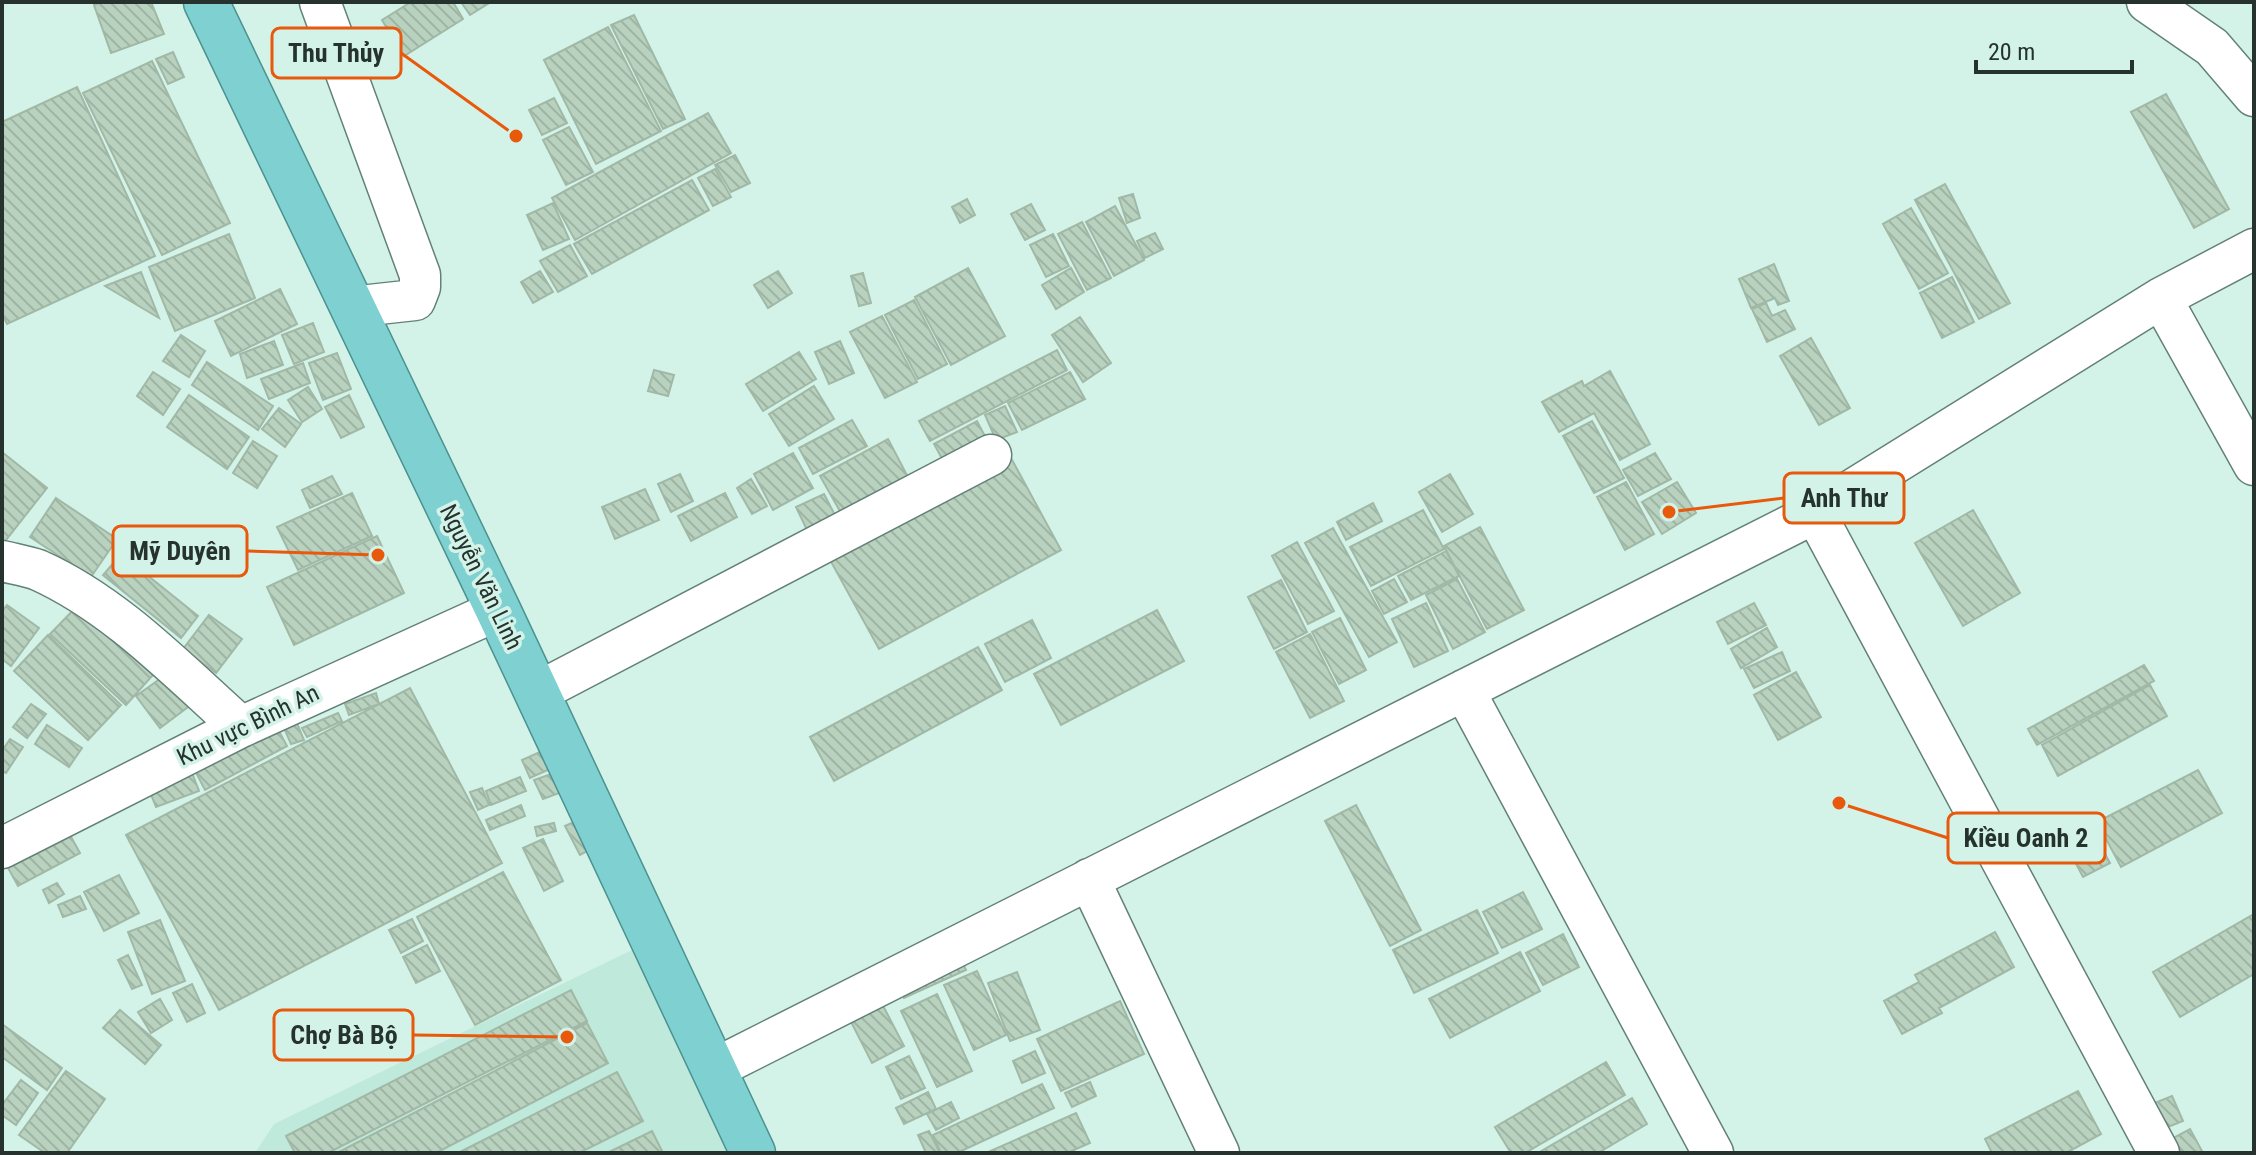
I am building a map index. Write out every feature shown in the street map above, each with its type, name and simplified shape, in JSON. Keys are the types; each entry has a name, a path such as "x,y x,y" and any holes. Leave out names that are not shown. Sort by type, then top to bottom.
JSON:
{"highway":[{"name":"Nguyễn Văn Linh","path":"206,2 498,610 753,1153"}],"street":[{"path":"320,2 420,275 415,300 351,307"},
{"path":"2147,2 2212,47 2254,96"},
{"path":"714,1069 1815,513 2161,298 2254,249"},
{"path":"2161,298 2254,465"},
{"path":"536,693 991,455"},
{"path":"1815,513 2159,1153"},
{"path":"2,561 35,569 82,594 139,635 241,727"},
{"name":"Khu vực Bình An","path":"2,848 241,727 498,610"},
{"path":"1464,690 1713,1153"},
{"path":"1089,879 1219,1153"}],"shaded area":[{"path":"634,949 739,1153 255,1153 274,1124"}],"building":[{"path":"101,2 151,2 164,34 111,53 94,5"},
{"path":"411,2 453,2 463,19 404,56 382,20"},
{"path":"461,2 491,2 470,15"},
{"path":"634,15 685,119 663,129 611,25"},
{"path":"608,27 661,131 596,164 544,60"},
{"path":"173,52 184,77 168,84 156,59"},
{"path":"152,61 230,223 162,255 83,93"},
{"path":"77,87 155,256 7,324 2,314 2,122"},
{"path":"2166,94 2229,209 2194,228 2131,112"},
{"path":"554,98 567,123 542,135 529,110"},
{"path":"708,113 731,153 575,240 552,198"},
{"path":"569,127 593,172 566,185 543,140"},
{"path":"735,155 750,183 731,192 715,165"},
{"path":"715,169 731,197 713,206 698,178"},
{"path":"692,180 709,210 592,274 574,244"},
{"path":"1945,184 2010,303 1979,319 1915,200"},
{"path":"1133,194 1140,218 1127,223 1119,198"},
{"path":"967,199 975,215 960,223 952,207"},
{"path":"553,203 569,239 543,250 527,215"},
{"path":"1031,204 1045,230 1025,240 1011,214"},
{"path":"1115,206 1144,260 1114,276 1086,222"},
{"path":"1911,208 1948,273 1919,289 1883,224"},
{"path":"1082,222 1111,278 1087,290 1058,234"},
{"path":"1155,233 1163,249 1145,258 1137,241"},
{"path":"229,234 255,298 175,331 149,267"},
{"path":"1053,234 1069,266 1046,277 1030,245"},
{"path":"570,245 587,276 558,292 540,261"},
{"path":"1774,264 1789,301 1778,305 1775,298 1751,308 1739,279"},
{"path":"968,268 1005,336 951,365 915,297"},
{"path":"1071,268 1084,292 1056,309 1042,285"},
{"path":"540,271 553,292 533,303 521,282"},
{"path":"778,271 792,293 768,308 754,285"},
{"path":"141,272 159,318 105,286"},
{"path":"863,273 871,303 859,306 851,276"},
{"path":"1952,277 1974,322 1942,338 1920,293"},
{"path":"280,289 297,324 231,356 215,321"},
{"path":"914,300 947,364 918,379 885,315"},
{"path":"1766,303 1772,316 1785,310 1795,329 1767,342 1752,309"},
{"path":"882,316 917,382 885,398 850,332"},
{"path":"1080,317 1111,363 1083,382 1052,335"},
{"path":"313,323 324,352 294,364 282,335"},
{"path":"181,335 205,351 189,377 163,361"},
{"path":"1811,338 1850,408 1819,425 1780,356"},
{"path":"274,341 283,365 247,378 240,354"},
{"path":"840,341 854,373 829,384 815,352"},
{"path":"1057,350 1067,370 930,441 919,421"},
{"path":"799,352 816,379 763,411 746,384"},
{"path":"337,353 351,389 323,400 309,363"},
{"path":"207,362 273,406 258,430 192,385"},
{"path":"303,363 310,383 269,399 261,379"},
{"path":"654,370 674,375 668,396 648,391"},
{"path":"1610,371 1650,444 1620,460 1594,413 1559,432 1542,402 1582,381 1584,386"},
{"path":"153,372 180,389 163,415 137,396"},
{"path":"1070,372 1085,399 1022,430 1008,403"},
{"path":"814,386 834,419 789,446 769,414"},
{"path":"308,387 322,409 302,422 288,400"},
{"path":"189,395 249,437 227,469 167,427"},
{"path":"349,395 364,427 341,438 325,407"},
{"path":"1005,406 1017,432 996,440 985,415"},
{"path":"279,408 301,424 285,447 262,429"},
{"path":"852,420 867,446 813,474 799,448"},
{"path":"977,421 989,444 946,466 934,444"},
{"path":"1592,421 1624,478 1594,493 1563,436"},
{"path":"888,439 908,477 841,513 820,476"},
{"path":"253,441 277,456 257,488 233,473"},
{"path":"2,452 47,488 2,545"},
{"path":"793,453 813,488 773,510 754,474"},
{"path":"1655,453 1671,479 1638,496 1623,470"},
{"path":"1011,458 1061,550 879,649 829,558"},
{"path":"680,474 693,501 671,512 658,484"},
{"path":"1450,474 1473,514 1442,532 1419,492"},
{"path":"332,476 342,494 310,508 302,490"},
{"path":"751,479 767,506 752,514 737,488"},
{"path":"1626,482 1654,534 1625,550 1597,497"},
{"path":"1677,482 1696,513 1662,534 1642,502"},
{"path":"645,489 659,520 615,539 602,507"},
{"path":"352,493 372,536 298,570 277,527"},
{"path":"725,493 737,517 691,541 678,516"},
{"path":"824,494 836,517 808,532 796,507"},
{"path":"56,498 117,539 91,577 30,537"},
{"path":"1373,503 1382,521 1346,540 1337,522"},
{"path":"1423,510 1444,549 1371,586 1350,547"},
{"path":"1973,510 2020,593 1963,626 1915,543"},
{"path":"1480,527 1524,610 1487,629 1444,546"},
{"path":"1333,528 1397,642 1369,657 1305,543"},
{"path":"377,536 404,593 294,645 267,587"},
{"path":"1297,542 1334,611 1308,624 1272,556"},
{"path":"1446,551 1459,576 1411,600 1398,576"},
{"path":"121,554 198,616 181,638 103,575"},
{"path":"1394,579 1407,602 1384,614 1372,591"},
{"path":"1457,579 1485,632 1453,649 1426,595"},
{"path":"1281,580 1307,632 1274,649 1248,597"},
{"path":"85,598 160,667 126,705 50,634"},
{"path":"1426,603 1448,651 1414,667 1392,619"},
{"path":"1754,603 1766,625 1728,644 1717,622"},
{"path":"7,605 39,628 11,666 2,659 2,611"},
{"path":"1157,610 1184,661 1061,725 1034,674"},
{"path":"209,615 242,639 216,673 183,649"},
{"path":"1340,618 1366,670 1339,684 1312,632"},
{"path":"1032,620 1051,658 1005,682 985,644"},
{"path":"1767,628 1777,647 1741,668 1731,649"},
{"path":"1310,634 1344,701 1310,718 1276,652"},
{"path":"48,635 121,705 88,740 14,671"},
{"path":"978,647 1002,690 834,781 810,737"},
{"path":"1782,652 1790,671 1754,688 1744,669"},
{"path":"2144,665 2154,681 2037,745 2028,729"},
{"path":"1796,672 1821,717 1778,740 1754,695"},
{"path":"164,676 188,707 160,728 136,696"},
{"path":"2150,685 2167,716 2058,776 2042,745"},
{"path":"410,688 502,863 219,1010 126,835"},
{"path":"376,693 379,704 349,715 345,704"},
{"path":"31,704 46,714 27,738 13,727"},
{"path":"291,709 304,740 291,744 278,714"},
{"path":"338,713 342,721 307,737 302,728"},
{"path":"272,718 287,746 205,790 190,761"},
{"path":"47,725 82,748 69,767 35,744"},
{"path":"10,739 23,747 6,773 2,771 2,751"},
{"path":"542,751 550,769 530,778 522,760"},
{"path":"189,765 199,791 156,807 146,782"},
{"path":"2198,770 2222,813 2121,867 2097,822"},
{"path":"554,773 562,792 543,799 534,780"},
{"path":"520,777 526,791 491,805 486,791"},
{"path":"482,788 489,805 478,810 470,792"},
{"path":"521,805 525,816 490,830 486,820"},
{"path":"1356,805 1421,930 1390,946 1325,821"},
{"path":"578,820 593,848 580,855 565,826"},
{"path":"554,823 556,831 537,836 535,827"},
{"path":"64,824 80,853 18,886 2,857"},
{"path":"2092,830 2110,863 2083,877 2065,843"},
{"path":"543,839 563,881 544,891 523,848"},
{"path":"503,872 561,980 475,1025 417,917"},
{"path":"119,875 139,913 104,931 84,892"},
{"path":"57,883 64,894 49,903 43,890"},
{"path":"1523,892 1542,929 1502,948 1483,912"},
{"path":"80,896 86,909 63,917 58,905"},
{"path":"1477,910 1498,953 1414,993 1393,950"},
{"path":"2254,914 2254,974 2180,1017 2153,972"},
{"path":"412,919 423,941 401,953 389,930"},
{"path":"160,920 185,981 152,994 128,932"},
{"path":"1995,932 2014,967 1939,1008 1942,1013 1902,1034 1884,1001 1919,982 1915,975"},
{"path":"1563,934 1579,967 1543,985 1526,953"},
{"path":"427,945 440,971 416,983 403,957"},
{"path":"1520,952 1540,991 1450,1038 1429,999"},
{"path":"128,955 142,985 132,989 118,960"},
{"path":"960,957 966,970 904,998 898,985"},
{"path":"977,971 1006,1035 974,1050 944,985"},
{"path":"1017,972 1040,1030 1010,1041 988,983"},
{"path":"192,984 205,1013 187,1022 173,993"},
{"path":"571,990 587,1021 328,1153 295,1153 286,1136"},
{"path":"937,994 972,1071 937,1087 901,1011"},
{"path":"879,998 904,1046 872,1063 847,1014"},
{"path":"160,999 172,1020 151,1033 138,1012"},
{"path":"1120,1001 1144,1054 1061,1091 1037,1039"},
{"path":"120,1010 161,1045 145,1064 103,1028"},
{"path":"587,1023 608,1063 436,1153 337,1153"},
{"path":"2,1024 62,1068 47,1090 2,1057"},
{"path":"1035,1051 1045,1073 1022,1083 1013,1061"},
{"path":"909,1056 925,1088 901,1099 886,1067"},
{"path":"1606,1062 1625,1095 1525,1153 1511,1153 1495,1127"},
{"path":"66,1071 105,1099 67,1153 45,1153 19,1135"},
{"path":"617,1072 643,1121 579,1153 458,1153"},
{"path":"21,1080 38,1093 16,1125 2,1115 2,1105"},
{"path":"1090,1082 1096,1096 1072,1107 1065,1093"},
{"path":"1042,1084 1054,1108 957,1153 941,1153 933,1135"},
{"path":"2078,1091 2101,1134 2066,1153 1992,1153 1985,1139"},
{"path":"928,1092 936,1109 904,1124 896,1108"},
{"path":"2172,1096 2183,1121 2158,1131 2147,1106"},
{"path":"1632,1098 1647,1124 1598,1153 1538,1153"},
{"path":"951,1102 959,1118 936,1130 927,1114"},
{"path":"1076,1113 1090,1143 1067,1153 986,1153"},
{"path":"2190,1129 2203,1153 2169,1153 2164,1143"},
{"path":"652,1131 663,1153 607,1153"},
{"path":"929,1131 939,1151 935,1153 926,1153 918,1135"}],"place":[{"name":"Thu Thủy","path":"516,136"},
{"name":"Anh Thư","path":"1669,512"},
{"name":"Mỹ Duyên","path":"378,555"},
{"name":"Kiều Oanh 2","path":"1839,803"},
{"name":"Chợ Bà Bộ","path":"567,1037"}]}
